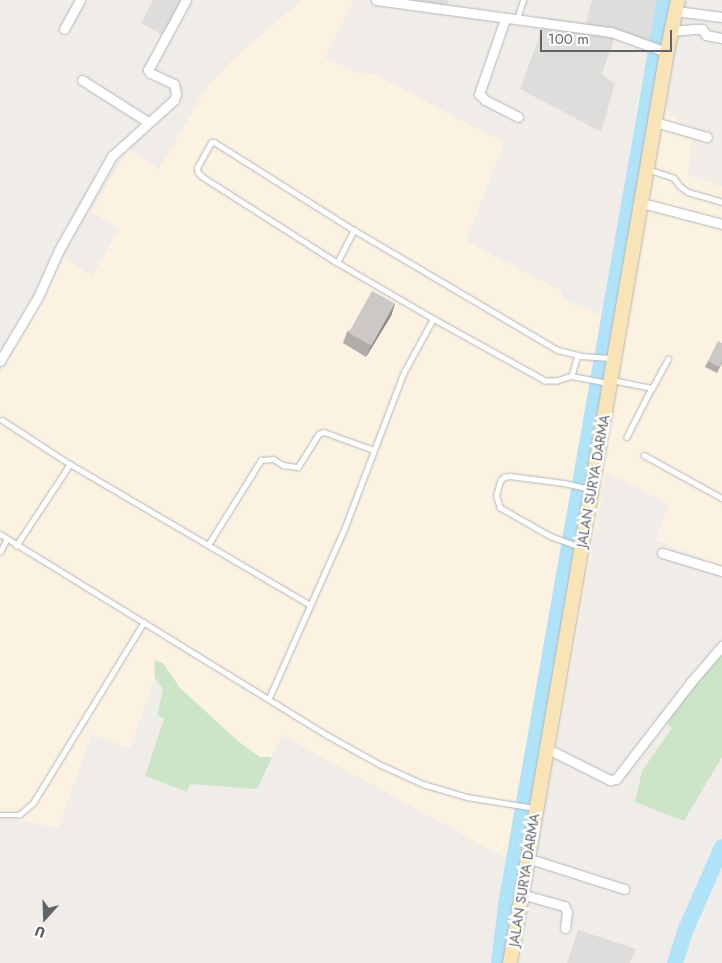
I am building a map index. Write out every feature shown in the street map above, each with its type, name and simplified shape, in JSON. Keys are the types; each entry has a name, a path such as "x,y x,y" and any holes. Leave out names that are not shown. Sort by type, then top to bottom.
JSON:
{"main road":[{"name":"JALAN SURYA DARMA","path":"510,963 533,808 546,748 610,358 642,203 664,51 672,31 677,5"}],"street":[{"path":"64,29 80,0"},
{"path":"0,361 38,297 59,250 112,156 174,100 176,94 174,84 150,73 148,70 186,0"},
{"path":"382,1 611,32 664,51"},
{"path":"677,5 722,18"},
{"path":"505,19 479,94 485,100 518,117"},
{"path":"672,31 697,28 710,37 722,38"},
{"path":"82,80 148,122"},
{"path":"655,122 707,137"},
{"path":"642,203 722,224"},
{"path":"662,553 722,571"},
{"path":"546,748 610,780 616,779 691,682 722,646"},
{"path":"527,858 624,889"},
{"path":"521,894 564,906 566,912 565,928"}],"lane":[{"path":"517,20 523,0"},
{"path":"610,358 579,355 558,350 354,230 214,142 211,143 197,168 198,174 202,177 337,263 433,319 546,381 557,381 572,376 652,388"},
{"path":"647,169 674,178 688,192 722,202"},
{"path":"337,263 354,230"},
{"path":"269,698 345,527 407,366 433,319"},
{"path":"572,376 579,355"},
{"path":"627,437 668,360"},
{"path":"2,420 70,464 310,605"},
{"path":"208,545 261,460 273,459 293,468 298,467 319,434 324,432 374,450"},
{"path":"644,455 722,498"},
{"path":"16,546 70,464"},
{"path":"580,547 551,537 500,508 496,496 500,481 504,477 564,482 589,488"},
{"path":"0,534 16,546 144,622 327,735 379,764 423,784 467,797 533,808"},
{"path":"0,552 7,539"},
{"path":"0,815 19,815 33,802 144,622"}],"shaded area":[{"path":"153,0 190,0 163,35 141,23"},
{"path":"302,0 354,0 325,58 359,73 373,73 504,143 466,241 561,291 565,300 603,316 640,88 692,132 688,175 722,187 722,567 656,540 669,504 606,472 547,799 521,796 509,860 282,735 272,757 260,757 239,742 180,688 163,663 154,660 155,678 130,748 92,734 58,828 0,816 0,376 29,320 45,297 63,258 93,276 119,228 91,212 128,149 159,169 207,87 234,58"},
{"path":"402,0 449,0 445,8"},
{"path":"592,0 664,0 651,44 616,34 602,74 615,84 601,132 520,89 546,18 586,24"},
{"path":"578,930 636,949 630,963 567,963"}],"green space":[{"path":"722,655 722,757 684,821 635,802 642,771 672,728 667,723 696,681"},
{"path":"154,660 163,663 180,688 239,742 260,757 272,757 257,789 190,784 187,792 145,776 164,718 157,716 163,689 155,678"}],"building":[{"path":"372,291 395,304 371,346 349,333"},
{"path":"718,341 722,343 722,361 719,367 708,361"}],"waterway":[{"path":"499,963 506,905 665,0"},
{"path":"675,963 687,927 722,847"}]}
